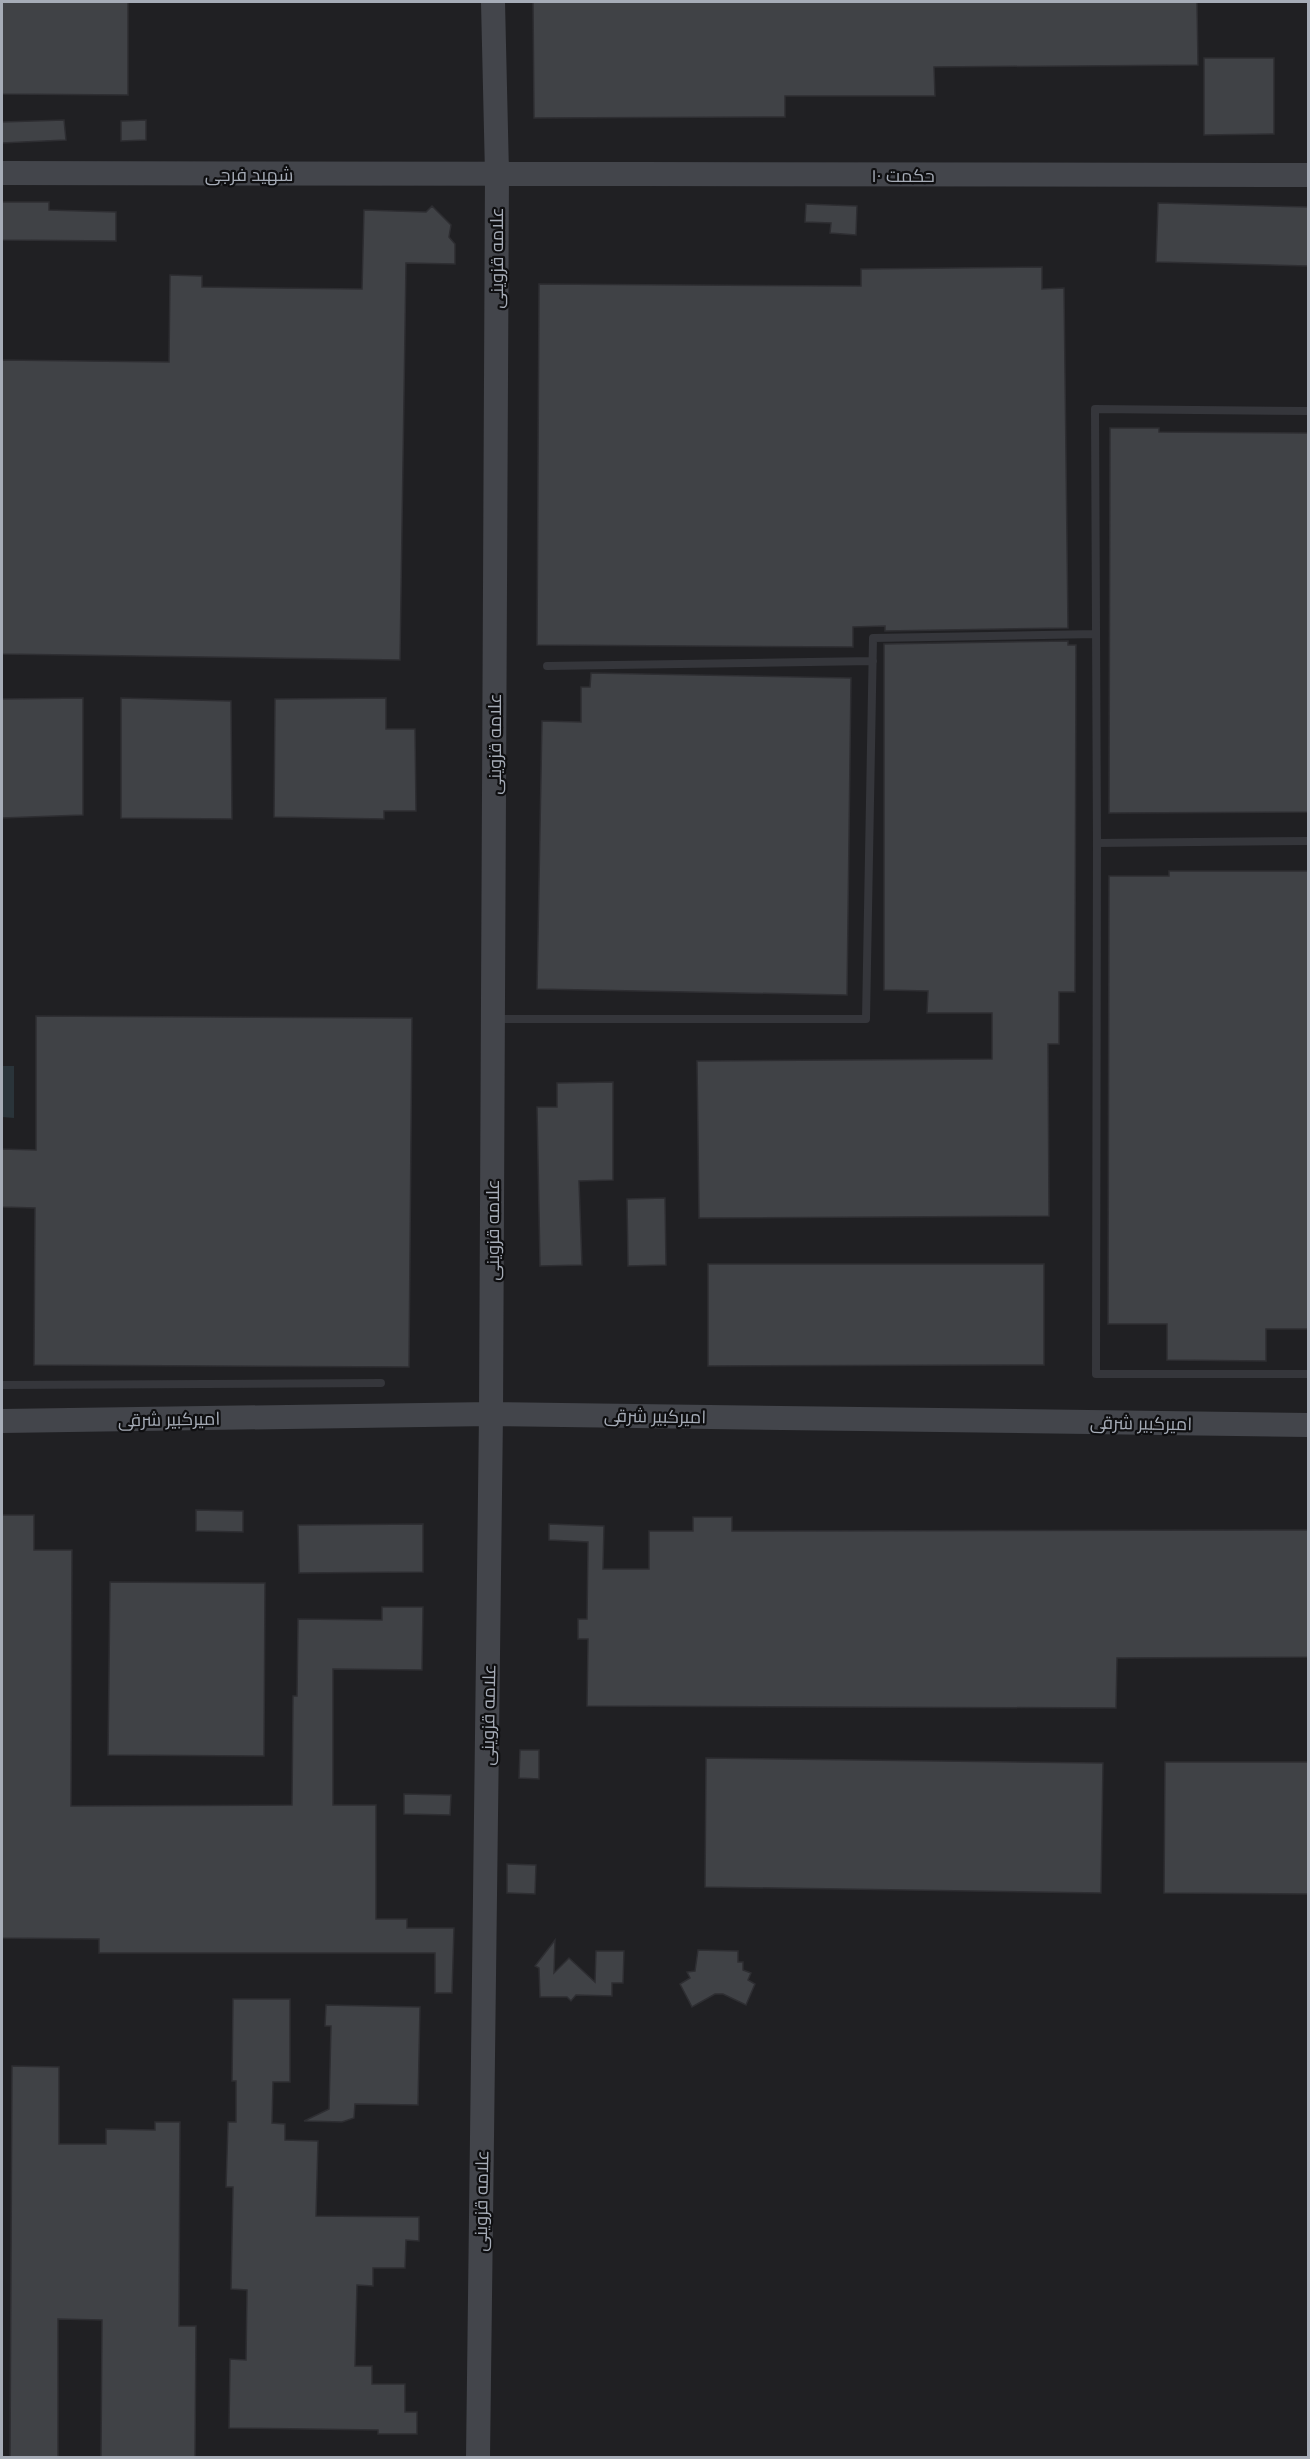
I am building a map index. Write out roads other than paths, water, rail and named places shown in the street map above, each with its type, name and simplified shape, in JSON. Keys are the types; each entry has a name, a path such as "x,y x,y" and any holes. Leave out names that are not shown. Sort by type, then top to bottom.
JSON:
{"street":[{"name":"علامه قزوینی","path":"478,2457 491,1414 497,174 493,2"},
{"name":"شهید فرجی","path":"2,173 497,174"},
{"name":"حکمت ۱۰","path":"497,174 1308,175"},
{"name":"امیرکبیر شرقی","path":"2,1421 491,1414 1308,1425"}],"lane":[{"path":"1308,411 1095,409 1096,1374 1308,1374"},
{"path":"493,1019 866,1019 873,638 1096,634"},
{"path":"547,666 873,661"},
{"path":"1097,843 1308,841"},
{"path":"2,1385 381,1383"}]}
